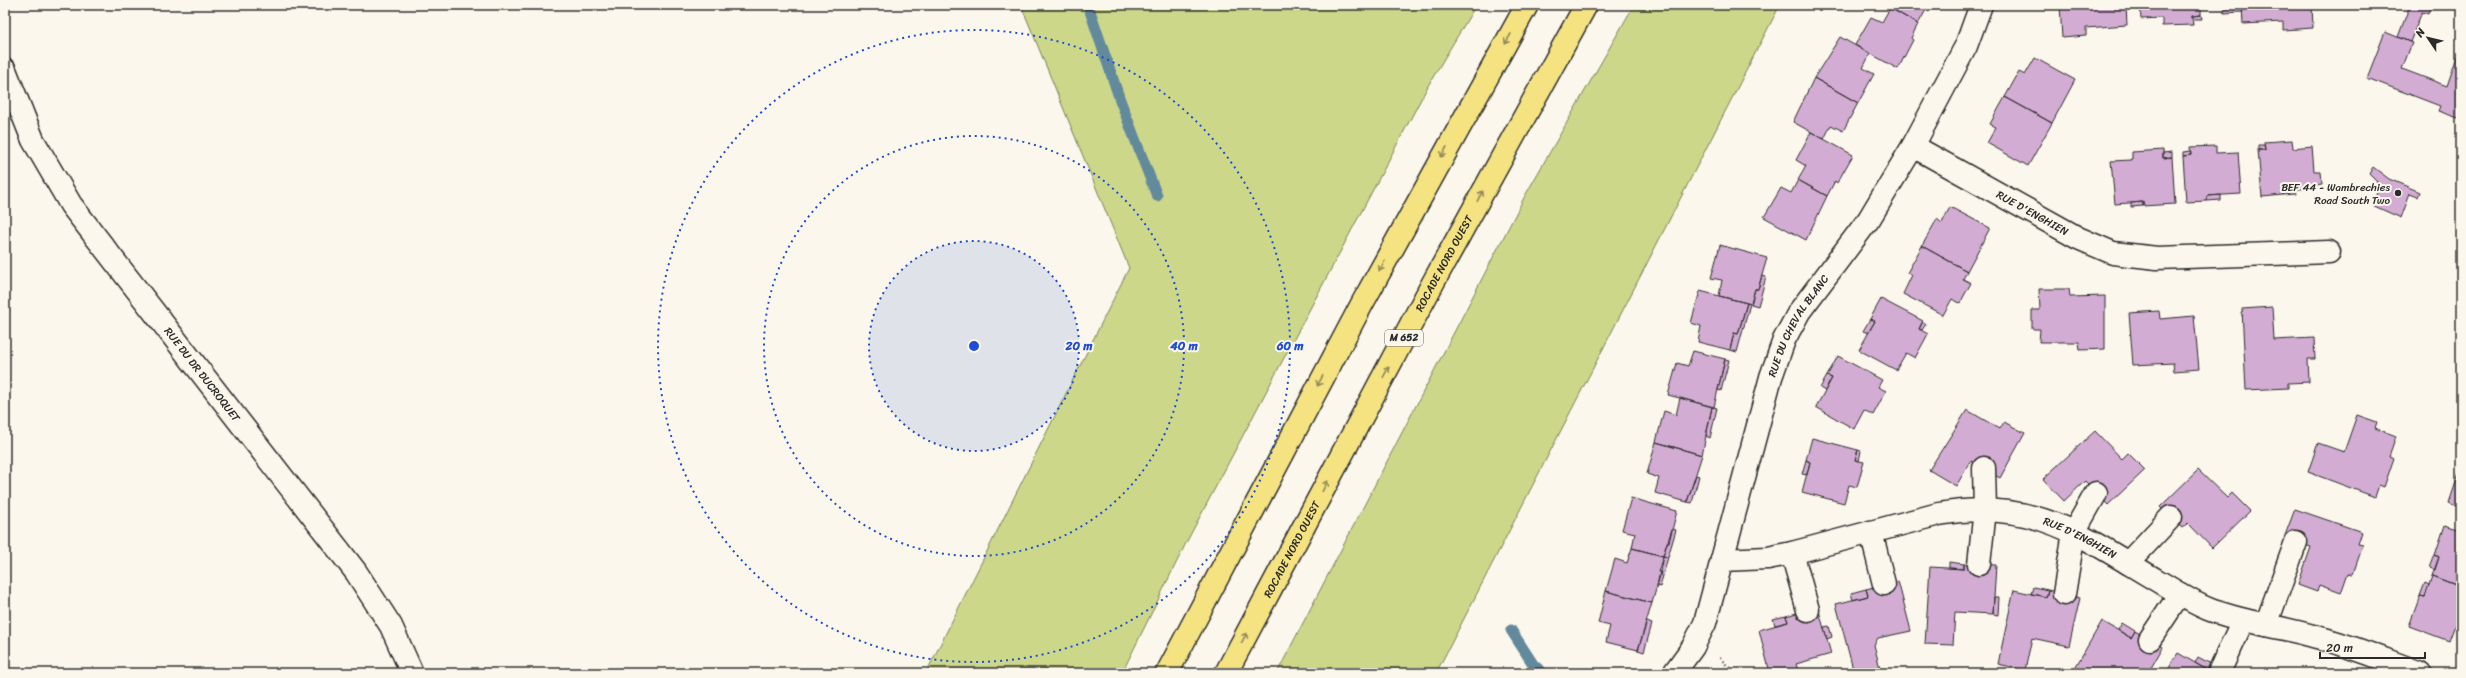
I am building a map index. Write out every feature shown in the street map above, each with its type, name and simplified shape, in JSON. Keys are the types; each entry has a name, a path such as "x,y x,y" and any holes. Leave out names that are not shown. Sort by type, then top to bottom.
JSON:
{"highway":[{"path":"1167,673 1355,315 1527,5"},
{"name":"ROCADE NORD OUEST","path":"1226,673 1430,288 1586,5"}],"street":[{"name":"RUE DU CHEVAL BLANC","path":"1674,673 1693,647 1705,623 1771,377 1784,340 1807,300 1869,219 1913,146 1958,63 1981,5"},
{"name":"RUE DU DR DUCROQUET","path":"5,70 36,145 71,205 356,572 391,626 412,673"},
{"name":"RUE D'ENGHIEN","path":"1913,146 2078,238 2113,253 2157,258 2329,252"},
{"path":"1979,564 1986,510 1984,468"},
{"path":"2064,594 2074,532 2096,493"},
{"name":"RUE D'ENGHIEN","path":"1722,560 1768,558 1792,553 1940,514 1986,510 2011,511 2031,515 2074,532 2206,608 2243,620 2266,624 2344,645 2421,673"},
{"path":"2128,563 2171,517"},
{"path":"1871,532 1884,584"},
{"path":"2266,624 2296,542"},
{"path":"1792,553 1808,610"},
{"path":"2150,639 2180,594"},
{"path":"2220,670 2243,620"}],"green space":[{"path":"1021,5 1476,5 1429,84 1186,543 1122,673 926,673 1129,268"},
{"path":"1634,5 1780,5 1436,673 1277,673 1526,194"}],"building":[{"path":"1891,5 1932,5 1928,12 1926,10 1918,24 1890,8"},
{"path":"2060,5 2126,5 2127,25 2086,28 2086,36 2062,38"},
{"path":"2140,5 2201,5 2201,15 2192,16 2193,25 2162,26 2162,18 2141,19"},
{"path":"2223,5 2312,5 2313,28 2283,30 2283,22 2243,24 2242,7 2224,8"},
{"path":"2410,5 2432,5 2428,14 2422,12 2410,42 2398,37"},
{"path":"2242,7 2243,12 2224,13 2224,8"},
{"path":"1890,8 1918,24 1911,38 1913,40 1898,69 1855,45 1871,17 1882,22"},
{"path":"2201,15 2202,19 2192,19 2192,16"},
{"path":"2385,32 2412,43 2402,69 2447,86 2461,45 2461,119 2438,111 2440,106 2367,78"},
{"path":"1840,37 1870,54 1863,68 1874,74 1858,103 1814,78"},
{"path":"2035,58 2075,80 2052,123 2005,97 2019,72 2025,75"},
{"path":"1814,78 1858,103 1843,131 1831,125 1824,139 1793,122"},
{"path":"2005,97 2052,123 2028,166 1987,143 1996,127 1990,124"},
{"path":"1811,132 1853,155 1837,183 1835,181 1827,196 1798,180 1806,166 1796,160"},
{"path":"2292,140 2293,148 2312,146 2314,171 2321,171 2322,184 2315,185 2315,188 2283,190 2283,195 2262,197 2258,150 2265,150 2264,142"},
{"path":"2258,145 2264,145 2265,150 2258,150"},
{"path":"2216,146 2216,153 2238,152 2241,194 2207,196 2207,201 2186,202 2183,156 2191,155 2190,147"},
{"path":"2163,150 2163,158 2172,157 2175,204 2143,206 2143,202 2115,204 2111,161 2132,160 2132,152"},
{"path":"2190,151 2191,155 2183,156 2183,152"},
{"path":"2172,152 2172,157 2163,158 2163,153"},
{"name":"BEF 44 - Wambrechies Road South Two","path":"2373,167 2389,179 2420,192 2418,197 2410,194 2401,218 2372,205 2380,185 2369,174"},
{"path":"1798,180 1827,196 1806,240 1764,217 1781,188 1791,193"},
{"path":"2296,189 2296,194 2283,195 2283,190"},
{"path":"2221,195 2221,200 2207,201 2207,196"},
{"path":"2143,202 2143,206 2131,207 2131,203"},
{"path":"1950,207 1990,228 1967,271 1922,246 1937,219 1942,223"},
{"path":"1720,245 1767,258 1758,289 1755,289 1751,304 1719,296 1722,280 1711,278"},
{"path":"1922,246 1967,271 1963,279 1971,283 1960,303 1952,299 1943,315 1903,294 1912,275 1907,273"},
{"path":"1762,276 1766,277 1758,306 1751,304 1755,289 1758,289"},
{"path":"2039,289 2069,289 2070,297 2105,296 2105,349 2080,350 2079,342 2039,342 2040,329 2032,329 2032,310 2040,310"},
{"path":"1700,291 1747,303 1738,334 1734,333 1730,350 1698,342 1701,326 1691,323"},
{"path":"1881,299 1923,321 1919,329 1928,334 1915,358 1906,353 1896,370 1859,350 1875,321 1870,319"},
{"path":"1747,303 1750,304 1737,352 1730,350 1734,333 1738,334"},
{"path":"2272,307 2274,340 2314,338 2315,359 2308,359 2309,382 2288,383 2288,388 2246,390 2242,309"},
{"path":"2159,311 2160,319 2194,316 2199,369 2174,371 2173,363 2133,365 2129,313"},
{"path":"1870,319 1875,321 1868,333 1863,331"},
{"path":"1923,321 1926,324 1922,330 1919,329"},
{"path":"1693,351 1725,359 1714,407 1668,395 1677,363 1688,366"},
{"path":"1838,356 1882,380 1878,387 1886,391 1873,415 1864,410 1854,429 1816,407 1832,378 1827,376"},
{"path":"1725,359 1729,360 1721,391 1718,390"},
{"path":"1827,376 1832,378 1825,391 1820,388"},
{"path":"1680,398 1712,407 1702,455 1656,442 1664,411 1676,415"},
{"path":"1712,407 1717,408 1710,438 1706,436"},
{"path":"1967,410 2000,429 2004,422 2025,433 2000,478 1971,461 1956,486 1929,470"},
{"path":"2357,415 2377,422 2375,428 2396,436 2389,456 2394,458 2384,487 2379,485 2375,497 2308,472 2318,443 2344,452"},
{"path":"2095,431 2122,459 2128,453 2145,470 2108,505 2085,481 2064,501 2043,479"},
{"path":"1812,438 1858,450 1855,460 1864,462 1857,487 1849,485 1844,503 1802,492 1810,462 1806,460"},
{"path":"1656,442 1702,455 1687,502 1655,493 1659,478 1647,474"},
{"path":"1858,450 1861,451 1859,461 1855,460"},
{"path":"1806,460 1810,462 1807,475 1802,474"},
{"path":"2198,470 2227,498 2232,493 2250,511 2212,548 2188,523 2182,528 2160,507"},
{"path":"2459,473 2461,474 2461,508 2449,503"},
{"path":"1696,475 1699,476 1692,503 1687,502"},
{"path":"1631,498 1677,511 1669,542 1667,542 1663,556 1632,548 1635,533 1622,530"},
{"path":"2295,509 2362,532 2358,544 2363,545 2353,574 2348,573 2341,593 2319,585 2317,592 2298,585 2311,547 2284,538"},
{"path":"2445,525 2461,530 2461,587 2432,576 2439,557 2435,555"},
{"path":"1672,529 1676,530 1668,557 1663,556"},
{"path":"1632,548 1663,556 1658,572 1661,572 1652,603 1606,591 1615,559 1627,563"},
{"path":"2435,555 2439,557 2435,570 2430,568"},
{"path":"1663,556 1668,557 1660,587 1657,586"},
{"path":"1949,562 1964,564 1964,569 1949,568"},
{"path":"1964,564 1996,565 1993,614 1955,612 1953,645 1925,644 1930,567 1964,569"},
{"path":"2432,576 2461,587 2461,623 2456,622 2449,641 2409,626 2420,596 2425,597"},
{"path":"1898,581 1911,631 1878,638 1874,645 1881,672 1854,673 1836,604 1868,596 1866,589"},
{"path":"2425,583 2429,585 2425,597 2420,596"},
{"path":"2033,587 2048,590 2046,597 2031,594"},
{"path":"1866,589 1868,596 1853,600 1851,593"},
{"path":"2014,590 2046,597 2048,590 2080,598 2069,646 2032,638 2025,670 1998,664"},
{"path":"1606,591 1652,603 1638,650 1606,642 1610,626 1598,623"},
{"path":"1994,597 1999,597 1998,615 1993,614"},
{"path":"1818,607 1831,654 1796,664 1799,673 1770,673 1759,630 1788,622 1786,616"},
{"path":"1786,616 1788,622 1775,625 1773,619"},
{"path":"2102,621 2131,638 2135,631 2163,647 2148,673 2072,673"},
{"path":"1647,622 1652,624 1644,652 1638,650"},
{"path":"2122,623 2135,631 2131,638 2118,630"},
{"path":"1829,626 1832,637 1827,639 1824,627"},
{"path":"2178,653 2207,670 2211,664 2225,673 2166,673"},
{"path":"2198,657 2211,664 2207,670 2195,663"}],"waterway":[{"path":"1088,5 1120,100 1157,196"},
{"path":"1511,630 1533,664 1543,673"}],"place":[{"name":"BEF 44 - Wambrechies Road South Two","path":"2398,193"}]}
